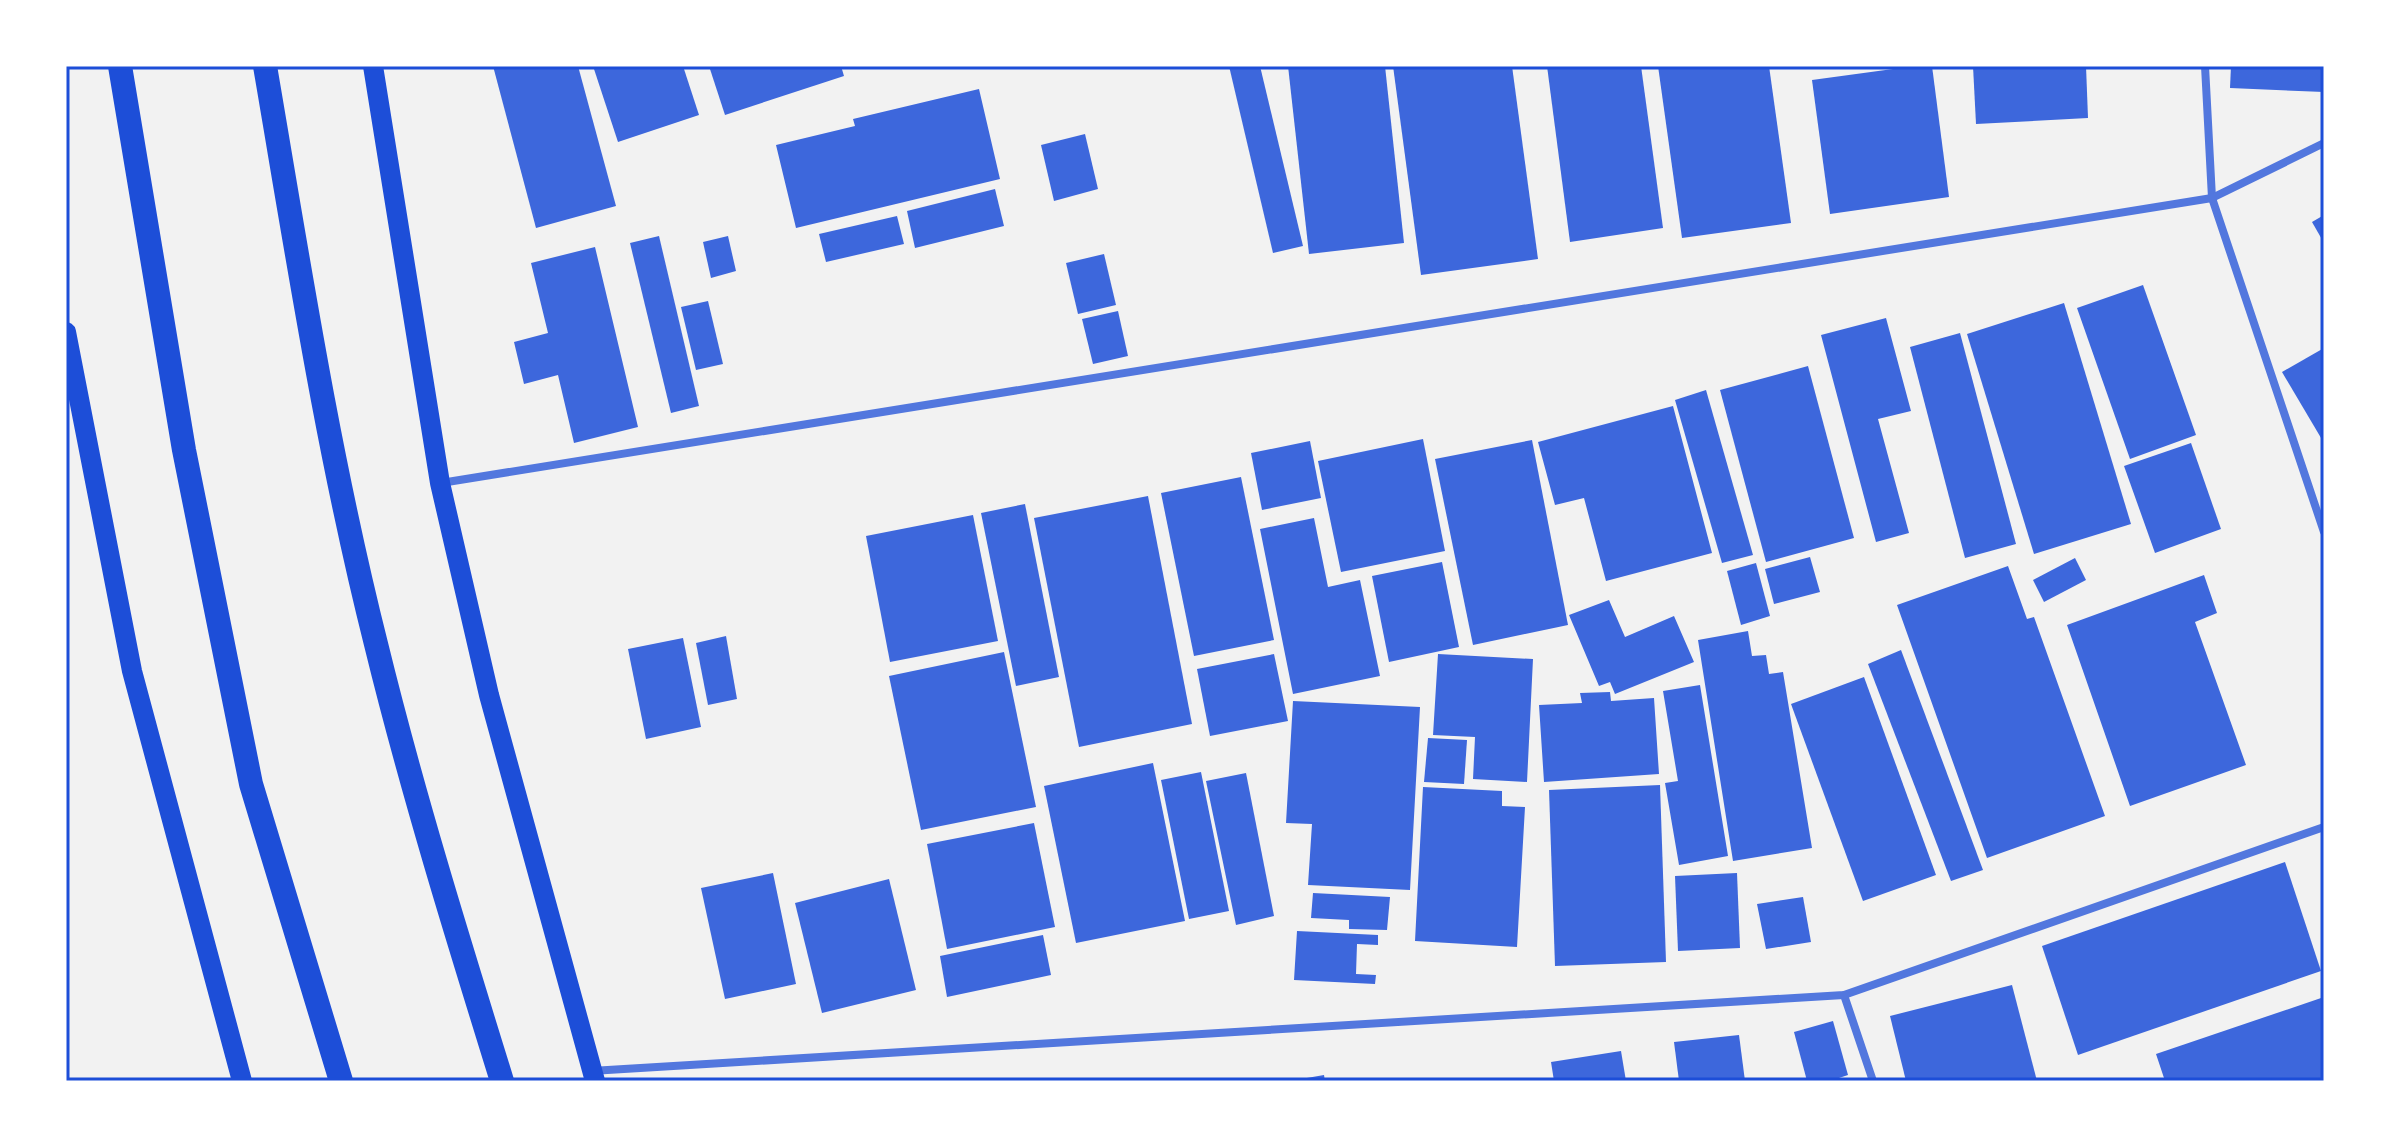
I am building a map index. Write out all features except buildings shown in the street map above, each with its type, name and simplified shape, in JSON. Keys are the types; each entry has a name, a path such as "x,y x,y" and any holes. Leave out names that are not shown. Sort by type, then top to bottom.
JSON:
{"highway":[{"path":"120,66 184,450 251,784 341,1081"},
{"path":"265,66 319,387 375,642 441,885 502,1081"}],"main road":[{"path":"373,66 440,483 489,695 593,1076"},
{"path":"66,332 132,671 242,1081"}],"street":[{"path":"2205,66 2212,198 2324,532"},
{"path":"440,483 2212,198 2324,143"},
{"path":"593,1076 1844,995 2324,827"},
{"path":"1844,995 1873,1081"}]}
